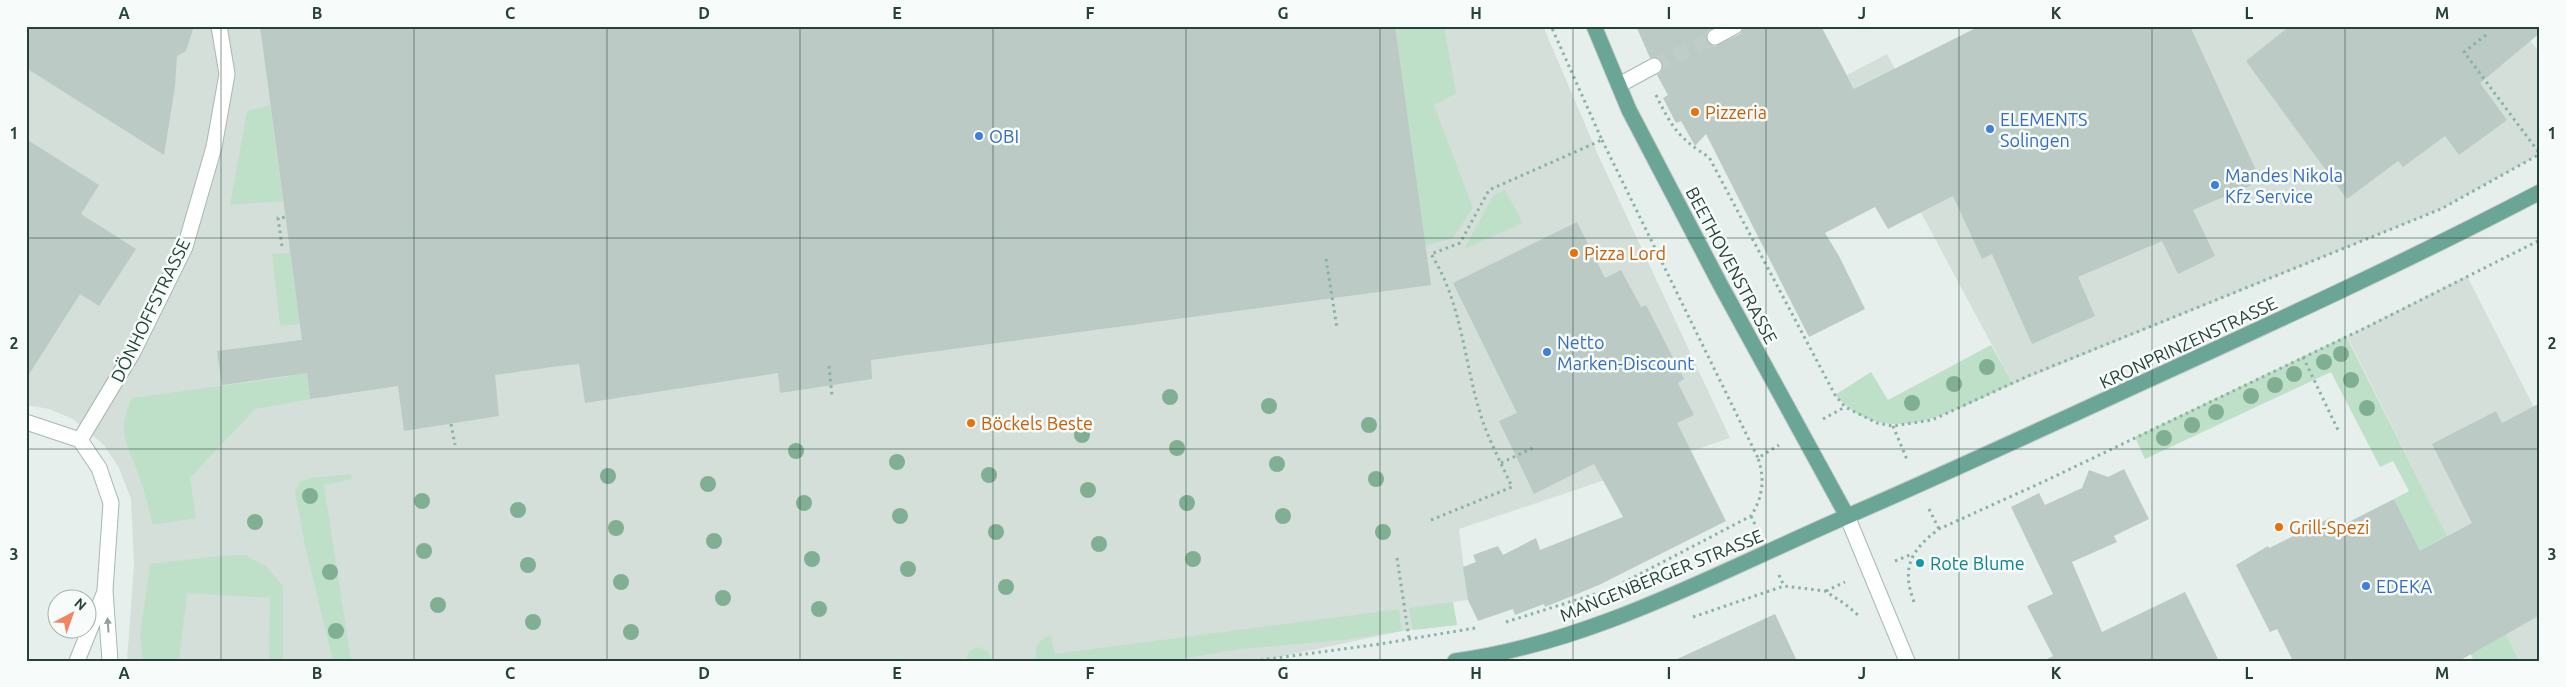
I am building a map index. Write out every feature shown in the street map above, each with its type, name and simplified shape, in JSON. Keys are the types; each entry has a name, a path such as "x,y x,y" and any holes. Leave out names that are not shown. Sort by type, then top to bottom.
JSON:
{"main road":[{"name":"BEETHOVENSTRASSE","path":"1594,26 1629,110 1720,284 1847,516"},
{"name":"KRONPRINZENSTRASSE","path":"1847,516 2054,425 2347,289 2430,249 2540,192"},
{"name":"MANGENBERGER STRASSE","path":"1455,661 1491,656 1586,629 1768,553 1847,516"}],"street":[{"name":"DÖNHOFFSTRASSE","path":"80,440 133,352 185,247 214,147 227,74 219,26"},
{"path":"1715,37 1735,26"},
{"path":"1619,85 1650,69"},
{"path":"26,422 80,440 99,468 111,503 105,590 110,661"},
{"path":"1847,516 1907,661"},
{"path":"77,661 105,590"}],"path":[{"path":"1499,624 1611,589 1751,516 1762,488 1764,473 1602,140 1551,26"},
{"path":"1650,69 1670,123 1693,148 1709,157 1835,396 1845,407 1877,423 1893,426 1932,420 2028,376 2441,209 2540,154 2464,52 2486,35"},
{"path":"1431,520 1512,488 1484,424 1458,316 1441,270 1432,254 1460,243 1488,190 1602,140"},
{"path":"282,246 278,218 286,218"},
{"path":"1916,607 1909,589 1912,553 1924,540 1939,530 2303,357 2540,240"},
{"path":"1326,259 1337,328"},
{"path":"2303,357 2339,432"},
{"path":"829,366 832,396"},
{"path":"1758,458 1845,407"},
{"path":"451,424 454,446"},
{"path":"1501,463 1535,447"},
{"path":"1397,558 1409,638"},
{"path":"1784,586 1825,591 1845,604 1861,620"},
{"path":"1254,661 1481,627"}],"shaded area":[{"path":"26,26 1543,26 1599,157 1730,438 1459,529 1468,600 1453,602 1457,625 1402,631 1261,661 127,661 134,565 131,499 119,468 104,445 73,419 49,409 26,405"},
{"path":"1980,26 2518,26 2540,53 2540,154 2441,209 2013,384 1847,75 1887,54 1895,69"},
{"path":"2467,276 2540,419 2540,661 2519,661 2506,634 2467,577 2347,336"}],"green space":[{"path":"1395,26 1444,26 1456,93 1434,105 1473,208 1453,238 1424,246"},
{"path":"270,105 283,201 230,205 247,111"},
{"path":"1505,190 1523,223 1464,249 1493,196"},
{"path":"290,253 300,324 280,326 272,254"},
{"path":"2346,336 2467,576 2506,634 2519,661 2474,661 2394,499 2409,491 2393,461 2380,467 2331,372 2145,459 2135,437"},
{"path":"302,340 310,399 255,409 190,478 196,518 153,525 143,488 125,437 125,420 132,398 288,377 284,342"},
{"path":"1991,345 2013,384 1945,414 1922,421 1899,424 1877,422 1855,412 1835,395 1871,372 1888,400"},
{"path":"351,474 352,479 324,485 351,661 333,661 305,546 295,492 300,482 309,478"},
{"path":"245,555 266,566 283,586 283,661 269,661 270,598 187,593 179,661 143,661 140,636 150,564 218,556"},
{"path":"1453,602 1457,625 1413,630 1409,608"},
{"path":"1399,609 1402,631 1343,640 1240,649 1169,661 1036,661 1038,644 1046,637 1051,636 1055,654"},
{"path":"978,647 989,652 991,661 966,661 969,651"}],"building":[{"path":"26,26 194,26 186,51 177,56 175,87 164,155 26,68"},
{"name":"OBI","path":"260,26 1395,26 1431,285 871,360 872,379 780,393 778,373 585,403 579,364 495,375 499,416 404,431 398,386 310,399 307,373 222,385 217,351 302,340"},
{"path":"1636,26 1715,26 1707,32 1706,37 1710,45 1715,46 1740,34 1744,26 1821,26 1854,89 1980,26 2190,26 2261,181 2193,210 2215,256 2178,274 2162,241 2078,277 2095,316 2032,344 1992,254 1982,259 1953,196 1888,229 1875,207 1825,233 1839,256 1865,309 1809,337 1706,134 1695,146 1681,121 1676,123 1663,98 1668,95 1657,75 1662,70 1662,62 1658,58 1650,58"},
{"path":"2290,26 2540,26 2540,33 2480,83 2507,120 2459,155 2445,136 2403,167 2398,161 2347,199 2246,61"},
{"path":"26,139 99,185 81,214 136,249 99,306 80,294 26,379"},
{"path":"1577,222 1605,278 1621,270 1641,307 1646,305 1684,379 1678,383 1694,415 1677,423 1726,521 1599,585 1545,607 1544,604 1515,615 1513,609 1478,621 1468,600 1463,567 1476,562 1473,555 1498,546 1503,555 1536,538 1540,550 1623,517 1594,464 1534,494 1499,421 1517,413 1453,283"},
{"path":"2540,403 2540,615 2459,661 2293,661 2277,629 2270,632 2236,565 2268,546 2269,548 2330,518 2335,529 2394,499 2420,551 2472,523 2432,444 2496,411 2502,423"},
{"path":"2124,469 2149,519 2114,536 2117,542 2072,562 2102,632 2185,592 2219,661 2043,661 2053,656 2027,606 2053,594 2011,507 2039,493 2045,505 2082,488 2089,470 2108,477"},
{"path":"1775,614 1797,661 1673,661"}],"tunnel":[{"path":"1654,66 1715,37"}],"place":[{"name":"Pizzeria","path":"1695,112"},
{"name":"ELEMENTS Solingen","path":"1990,129"},
{"name":"OBI","path":"979,136"},
{"name":"Mandes Nikola Kfz Service","path":"2215,185"},
{"name":"Pizza Lord","path":"1574,253"},
{"name":"Netto Marken-Discount","path":"1547,352"},
{"name":"Böckels Beste","path":"971,423"},
{"name":"Grill-Spezi","path":"2279,527"},
{"name":"Rote Blume","path":"1920,563"},
{"name":"EDEKA","path":"2366,586"}]}
